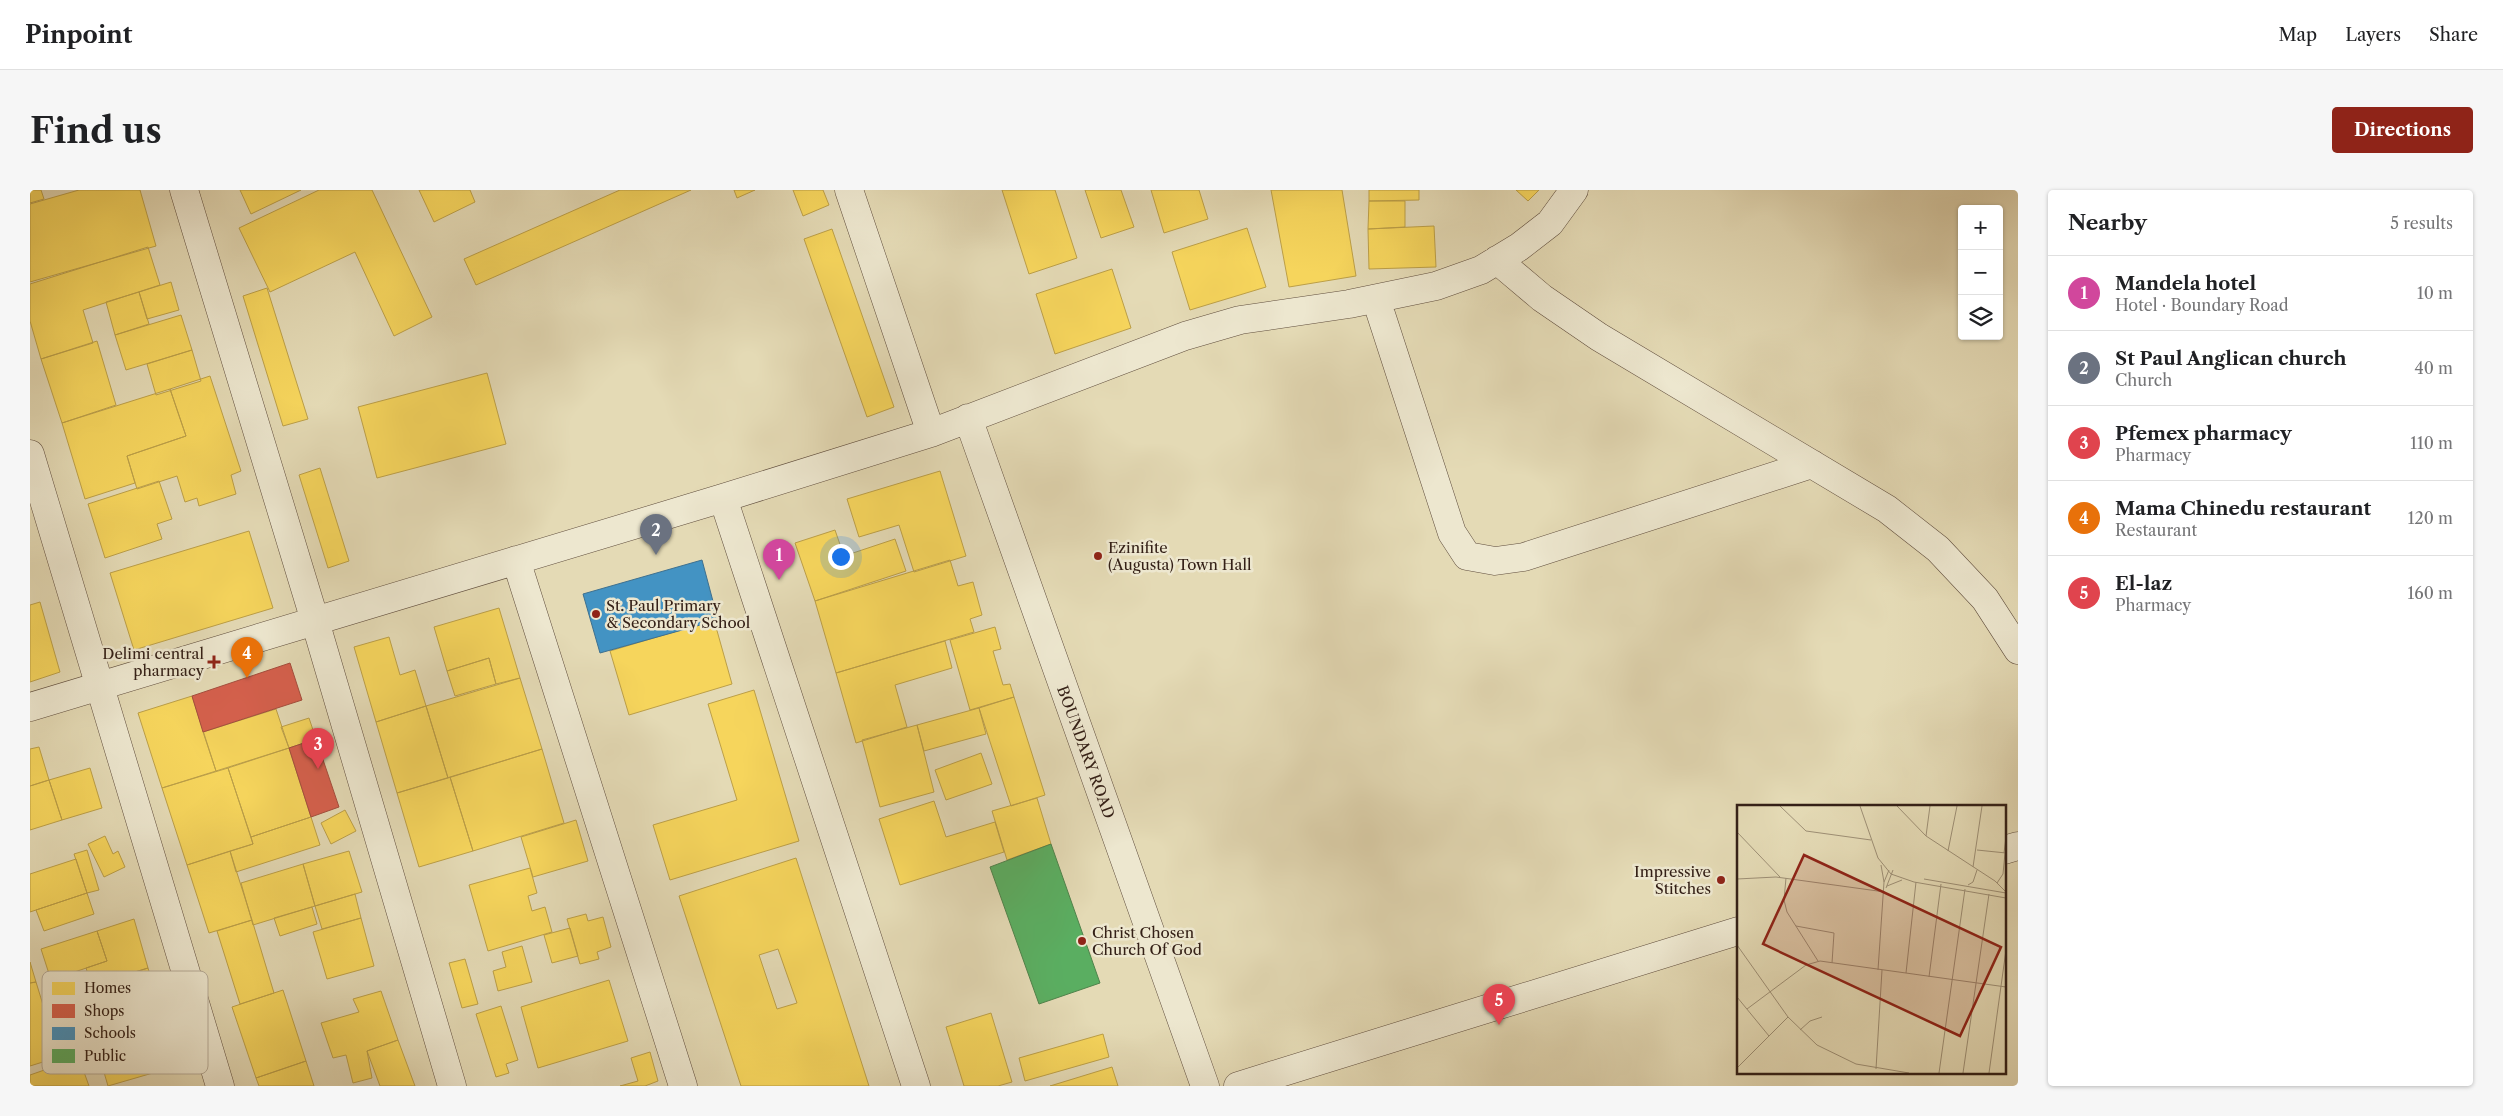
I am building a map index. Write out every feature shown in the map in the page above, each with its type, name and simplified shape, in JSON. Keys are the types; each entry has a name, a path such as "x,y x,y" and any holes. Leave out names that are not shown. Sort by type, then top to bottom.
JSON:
{"street":[{"path":"184,190 315,621 452,1086"},
{"path":"849,190 931,433"},
{"path":"30,707 723,498 931,433 1185,336 1230,323 1376,299 1436,286 1481,270 1519,247 1550,223 1574,190"},
{"path":"1497,260 1542,298 1599,337 1887,509 1938,549 1985,599 2018,650"},
{"path":"1376,299 1452,533 1467,556 1495,562 1524,557 1812,464"},
{"name":"BOUNDARY ROAD","path":"968,418 1205,1086"},
{"path":"30,454 186,971"},
{"path":"723,498 916,1086"},
{"path":"516,560 683,1086"},
{"path":"1238,1086 1737,930"},
{"path":"208,1046 220,1086"}],"building: Homes":[{"path":"30,190 41,190 44,199 30,203"},
{"path":"79,190 140,190 156,246 30,282 30,204"},
{"path":"240,190 301,190 251,214"},
{"path":"319,190 372,190 432,317 394,336 355,252 270,292 239,228"},
{"path":"419,190 470,190 475,202 434,222"},
{"path":"620,190 691,190 476,285 464,259"},
{"path":"734,190 755,190 737,198"},
{"path":"793,190 823,190 829,205 803,216"},
{"path":"1002,190 1055,190 1077,258 1029,274"},
{"path":"1085,190 1121,190 1134,227 1101,238"},
{"path":"1151,190 1199,190 1208,219 1164,233"},
{"path":"1271,190 1342,190 1356,276 1289,287"},
{"path":"1369,190 1419,190 1419,200 1369,201"},
{"path":"1516,190 1539,190 1528,201"},
{"path":"1369,201 1405,201 1405,227 1368,229"},
{"path":"1434,226 1436,267 1369,269 1368,229"},
{"path":"1247,228 1266,287 1190,310 1172,252"},
{"path":"832,229 894,407 867,417 804,239"},
{"path":"148,247 160,285 83,310 93,343 41,359 30,321 30,284"},
{"path":"1112,269 1131,328 1055,354 1036,294"},
{"path":"171,282 179,310 147,319 139,292"},
{"path":"267,288 308,419 283,426 243,296"},
{"path":"139,292 149,324 115,335 106,302"},
{"path":"181,315 192,350 126,370 115,335"},
{"path":"97,341 116,405 62,423 41,359"},
{"path":"192,350 201,381 156,395 147,364"},
{"path":"487,373 506,444 377,478 358,407"},
{"path":"210,376 241,471 231,475 236,494 199,506 197,498 185,502 177,476 137,489 127,456 186,436 170,389"},
{"path":"170,389 186,436 127,456 135,483 85,499 62,423"},
{"path":"320,468 349,561 328,568 299,475"},
{"path":"940,471 966,556 914,572 899,525 859,537 847,499"},
{"path":"159,481 172,519 157,524 162,539 105,558 88,504"},
{"path":"835,530 844,556 895,539 906,571 815,601 795,543"},
{"path":"249,531 273,608 134,650 110,573"},
{"path":"950,560 958,586 973,582 982,615 970,619 974,632 836,673 815,601"},
{"path":"40,602 60,672 30,682 30,605"},
{"path":"499,608 520,678 496,684 489,658 447,671 434,627"},
{"path":"714,620 732,684 629,715 610,651"},
{"path":"995,627 1001,649 993,651 1003,685 1010,684 1014,697 970,710 950,640"},
{"path":"389,637 400,675 415,670 426,706 376,722 354,647"},
{"path":"945,641 952,668 895,685 907,727 856,743 836,673"},
{"path":"489,658 496,684 455,696 447,671"},
{"path":"520,678 542,749 448,778 426,706"},
{"path":"754,690 799,841 670,880 653,825 737,800 708,704"},
{"path":"192,696 216,771 162,788 138,713"},
{"path":"1014,697 1045,795 1011,806 979,708"},
{"path":"426,706 448,778 397,793 376,722"},
{"path":"979,708 986,734 924,751 917,725"},
{"path":"276,709 289,748 216,771 203,732"},
{"path":"309,718 316,739 289,748 281,727"},
{"path":"917,725 934,792 880,807 862,740"},
{"path":"39,747 49,780 30,786 30,749"},
{"path":"289,748 311,817 251,837 228,768"},
{"path":"542,749 564,823 473,851 450,777"},
{"path":"981,753 992,784 946,800 935,770"},
{"path":"90,768 102,808 62,820 49,780"},
{"path":"228,768 253,844 187,865 162,788"},
{"path":"450,777 473,851 419,867 397,793"},
{"path":"49,780 62,820 30,830 30,786"},
{"path":"1037,798 1051,844 1007,860 992,811"},
{"path":"934,801 946,837 995,822 1004,852 900,885 879,819"},
{"path":"345,810 356,831 331,844 321,823"},
{"path":"311,817 320,845 236,872 230,851 253,844 251,837"},
{"path":"576,820 588,861 533,877 521,837"},
{"path":"105,836 113,854 118,851 125,867 104,877 88,844"},
{"path":"87,850 99,890 87,893 74,854"},
{"path":"230,851 252,920 209,933 187,865"},
{"path":"349,851 362,892 315,906 303,864"},
{"path":"796,858 869,1086 741,1086 679,896","holes":["778,949 797,1003 777,1009 759,955"]},
{"path":"76,859 87,893 30,912 30,874"},
{"path":"303,864 315,906 253,925 241,883"},
{"path":"530,868 537,893 528,896 532,911 545,907 552,932 488,951 469,885"},
{"path":"87,893 94,914 44,931 36,910"},
{"path":"355,894 361,918 322,929 315,906"},
{"path":"312,907 317,924 280,936 274,918"},
{"path":"586,914 588,921 603,917 611,947 597,952 599,959 580,964 567,919"},
{"path":"361,918 374,966 327,979 313,932"},
{"path":"134,919 148,968 139,971 87,971 86,968 107,961 97,931"},
{"path":"252,920 274,993 240,1004 217,931"},
{"path":"570,928 578,956 552,963 544,935"},
{"path":"97,931 107,961 78,971 48,971 41,949"},
{"path":"522,946 532,982 498,991 493,971 506,967 502,952"},
{"path":"465,959 478,1004 462,1008 449,963"},
{"path":"30,962 36,982 30,983"},
{"path":"148,968 149,971 138,971"},
{"path":"609,980 628,1041 538,1068 521,1007"},
{"path":"36,982 42,1002 42,1062 30,1066 30,983"},
{"path":"283,990 306,1061 256,1078 232,1007"},
{"path":"381,991 398,1040 367,1051 372,1078 353,1083 346,1055 333,1058 321,1023 359,1012 353,999"},
{"path":"501,1006 518,1060 506,1064 509,1073 496,1077 476,1014"},
{"path":"991,1013 1012,1082 998,1086 964,1086 946,1027"},
{"path":"1103,1034 1109,1057 1025,1081 1019,1058"},
{"path":"398,1040 415,1086 380,1086 367,1051"},
{"path":"650,1052 658,1081 645,1086 620,1086 638,1081 631,1058"},
{"path":"306,1061 314,1086 259,1086 256,1078"},
{"path":"1112,1067 1118,1086 1050,1086"},
{"path":"42,1071 42,1074 85,1074 89,1086 30,1086 30,1075"},
{"path":"104,1074 149,1074 108,1086"}],"building: Shops":[{"path":"290,663 302,700 203,732 192,696"},
{"path":"316,739 339,807 311,817 289,748"}],"building: Schools":[{"path":"702,560 718,620 600,653 583,594"}],"building: Public":[{"path":"1051,844 1100,983 1039,1004 990,867"}],"place":[{"name":"St Paul Anglican church","path":"656,555"},
{"name":"Ezinifite (Augusta) Town Hall","path":"1098,556"},
{"name":"Mandela hotel","path":"779,580"},
{"name":"St. Paul Primary & Secondary School","path":"596,614"},
{"name":"Delimi central pharmacy","path":"214,662"},
{"name":"Mama Chinedu restaurant","path":"247,678"},
{"name":"Pfemex pharmacy","path":"318,769"},
{"name":"Impressive Stitches","path":"1721,880"},
{"name":"Christ Chosen Church Of God","path":"1082,941"},
{"name":"El-laz","path":"1499,1025"}]}
